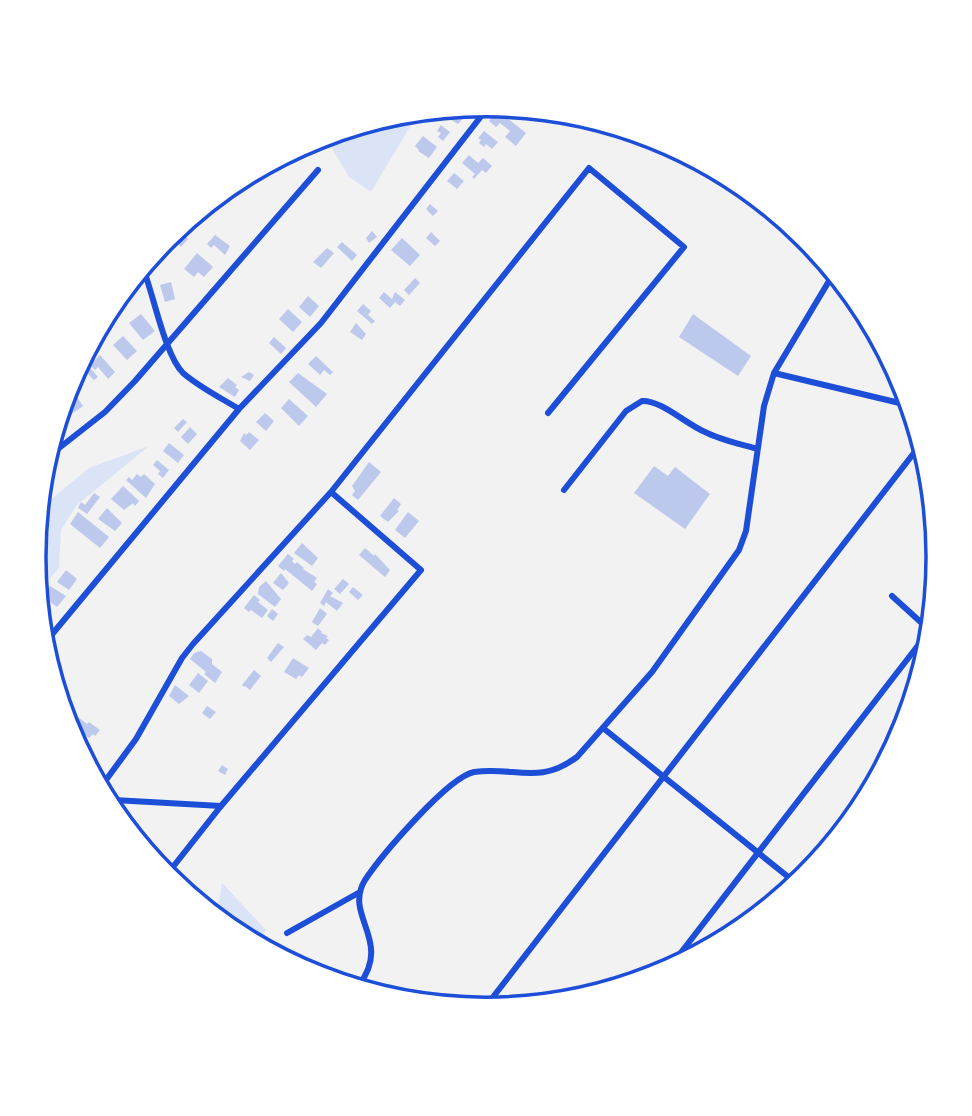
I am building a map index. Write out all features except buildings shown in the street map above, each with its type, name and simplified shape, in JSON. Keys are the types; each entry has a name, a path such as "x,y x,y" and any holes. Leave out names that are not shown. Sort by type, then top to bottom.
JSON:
{"street":[{"path":"52,634 239,409 321,323 480,117"},
{"path":"106,780 136,739 182,658 193,644 331,492 589,168 684,247 548,413"},
{"path":"60,447 120,398 318,170"},
{"path":"146,278 168,344 181,371 239,409"},
{"path":"362,980 368,972 372,955 371,943 360,910 360,892 367,877 427,807 456,780 471,773 536,774 553,771 577,757 657,664 739,550 750,512 764,405 774,373 828,282"},
{"path":"774,373 898,403"},
{"path":"564,490 626,411 642,401 655,402 708,434 757,449"},
{"path":"492,998 913,454"},
{"path":"173,867 421,570 331,492"},
{"path":"892,596 922,623"},
{"path":"681,953 917,646"},
{"path":"603,728 789,877"},
{"path":"118,800 222,806"},
{"path":"287,933 360,892"}],"shaded area":[{"path":"412,124 371,192 349,177 330,146"},
{"path":"149,446 77,505 61,530 59,568 46,583 49,501 89,468"},
{"path":"222,883 266,930 262,936 218,906"}]}
